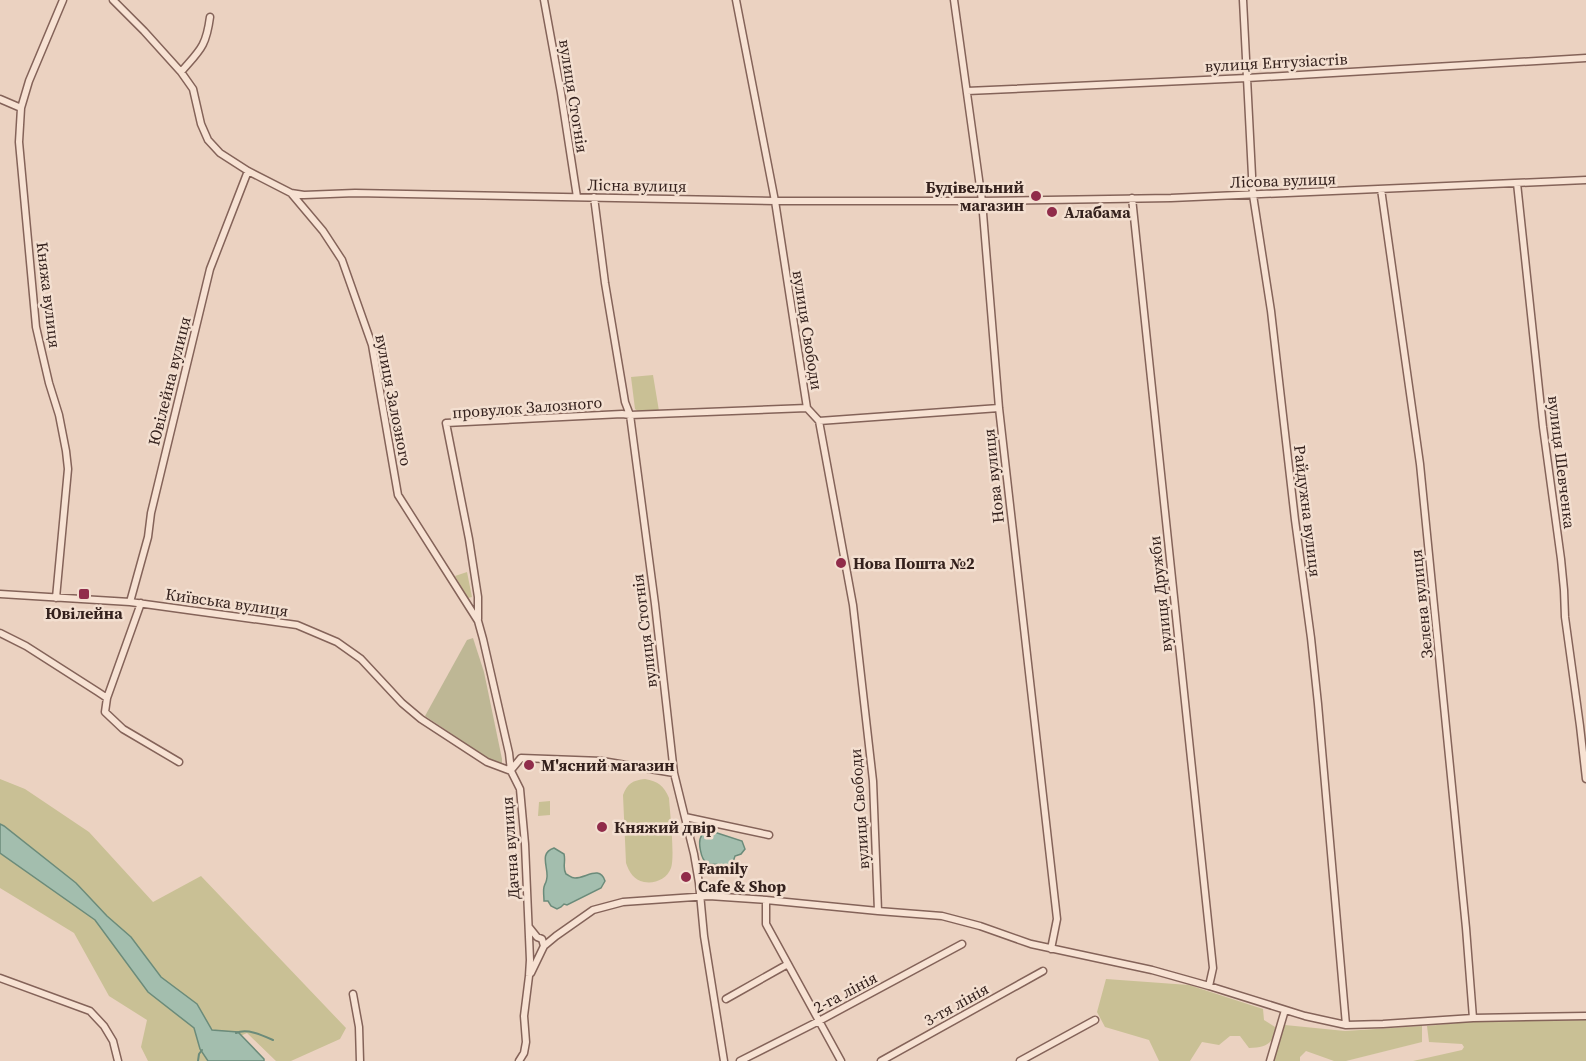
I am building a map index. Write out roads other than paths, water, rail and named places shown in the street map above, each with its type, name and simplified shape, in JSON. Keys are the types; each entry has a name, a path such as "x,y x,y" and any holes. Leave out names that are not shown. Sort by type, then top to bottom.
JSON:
{"street":[{"name":"Княжа вулиця","path":"56,598 68,469 59,415 36,327 20,142 21,108 32,72 63,0"},
{"name":"вулиця Залозного","path":"113,0 181,72 192,89 201,124 208,140 220,153 248,171 291,193 323,231 342,260 372,345 398,495 478,621 492,672 511,771"},
{"name":"вулиця Стогнія","path":"544,0 577,197"},
{"name":"вулиця Свободи","path":"736,0 775,201 807,408 819,421 853,605 873,781 878,911"},
{"name":"Нова вулиця","path":"954,0 982,201 999,408 1057,920 1051,949"},
{"name":"Райдужна вулиця","path":"1244,0 1253,195 1271,311 1311,639 1346,1025"},
{"path":"181,72 202,47 210,17"},
{"name":"вулиця Ентузіастів","path":"967,90 1247,78 1586,58"},
{"path":"0,99 21,108"},
{"name":"Ювілейна вулиця","path":"130,602 148,537 151,513 210,269 248,171"},
{"name":"Лісова вулиця","path":"982,201 1171,198 1586,180"},
{"name":"вулиця Шевченка","path":"1517,183 1543,427 1561,559 1565,617 1581,726 1586,779"},
{"name":"Зелена вулиця","path":"1381,189 1420,464 1473,1018"},
{"name":"Лісна вулиця","path":"291,193 775,201 982,201"},
{"name":"вулиця Стогнія","path":"594,197 605,283 625,402 630,415 674,772 694,854 704,936 724,1061"},
{"name":"вулиця Дружби","path":"1132,198 1213,968 1209,986"},
{"name":"провулок Залозного","path":"478,621 478,597 469,539 446,423 807,408"},
{"path":"819,421 999,408"},
{"name":"Київська вулиця","path":"0,594 141,603 297,625 337,642 361,659 402,703 421,719 487,762 511,771"},
{"path":"141,603 107,698 105,712 123,729 179,762"},
{"path":"0,633 26,646 107,698"},
{"path":"511,771 521,758 602,761 674,772"},
{"name":"Дачна вулиця","path":"511,771 520,789 525,844 529,976"},
{"path":"685,817 770,835"},
{"path":"556,936 532,938 528,944 529,949 534,953 542,949 592,910 623,902 699,896 766,900 942,916 980,926 1031,944 1152,970 1305,1016 1346,1025 1473,1018 1586,1016"},
{"path":"766,900 766,924 841,1061"},
{"path":"522,1060 526,1042 524,1017 529,976 544,942 528,925"},
{"name":"2-га лінія","path":"740,1061 962,944"},
{"path":"726,999 788,964"},
{"name":"3-тя лінія","path":"881,1061 1043,971"},
{"path":"0,978 90,1011 104,1026 113,1041 118,1061"},
{"path":"354,994 359,1028 360,1061"},
{"path":"1270,1061 1285,1010"},
{"path":"1020,1061 1095,1020"}],"waterway":[{"path":"236,1033 250,1032 273,1040"},
{"path":"198,1061 202,1050"}],"place":[{"name":"Будівельний магазин","path":"1036,196"},
{"name":"Алабама","path":"1052,212"},
{"name":"Нова Пошта №2","path":"841,563"},
{"name":"Ювілейна","path":"84,594"},
{"name":"М'ясний магазин","path":"529,765"},
{"name":"Княжий двір","path":"602,827"},
{"name":"Family Cafe & Shop","path":"686,877"}]}
